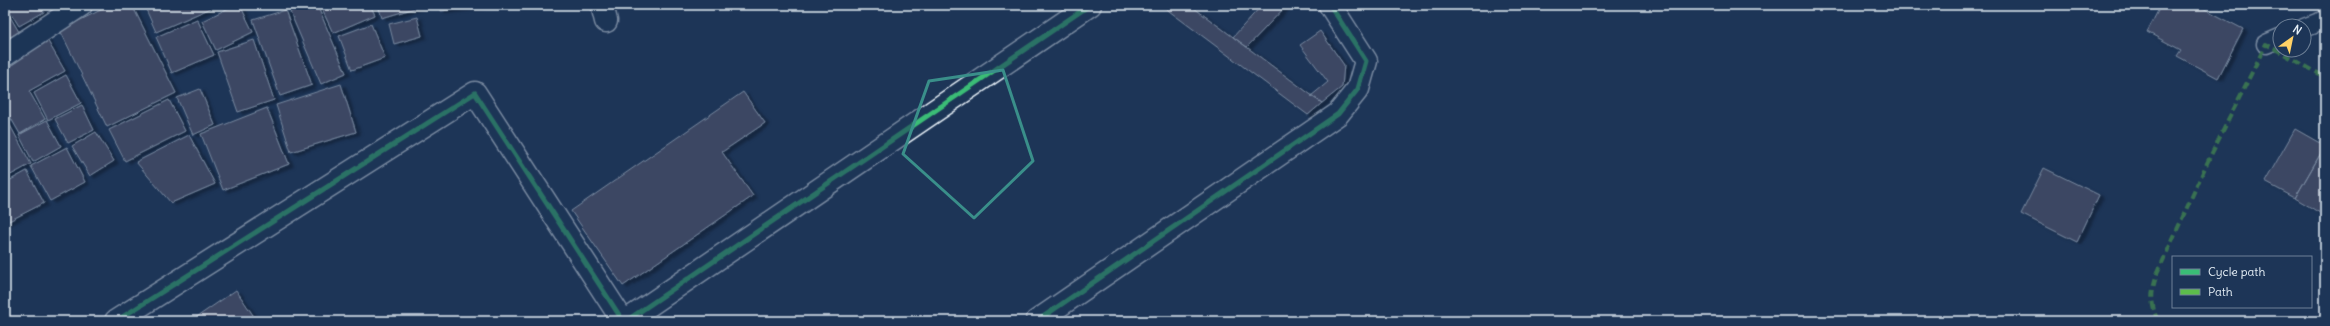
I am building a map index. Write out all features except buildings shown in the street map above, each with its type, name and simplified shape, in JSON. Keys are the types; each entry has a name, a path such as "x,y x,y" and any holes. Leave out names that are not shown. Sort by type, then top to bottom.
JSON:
{"street":[{"path":"5,55 81,5"},
{"path":"626,321 1090,5"},
{"path":"1037,321 1338,114 1358,89 1366,61 1330,5"},
{"path":"116,321 475,93 623,321"}],"lane":[{"path":"2312,25 2325,20"}],"highlighted area":[{"path":"1003,70 1033,161 974,218 903,154 929,81"}],"marked path":[{"path":"2158,321 2155,315 2152,298 2157,274 2208,161 2266,44 2325,77"}],"cycle path":[{"path":"626,321 1090,5"},
{"path":"1037,321 1338,114 1358,89 1366,61 1330,5"},
{"path":"116,321 475,93 623,321"}]}
